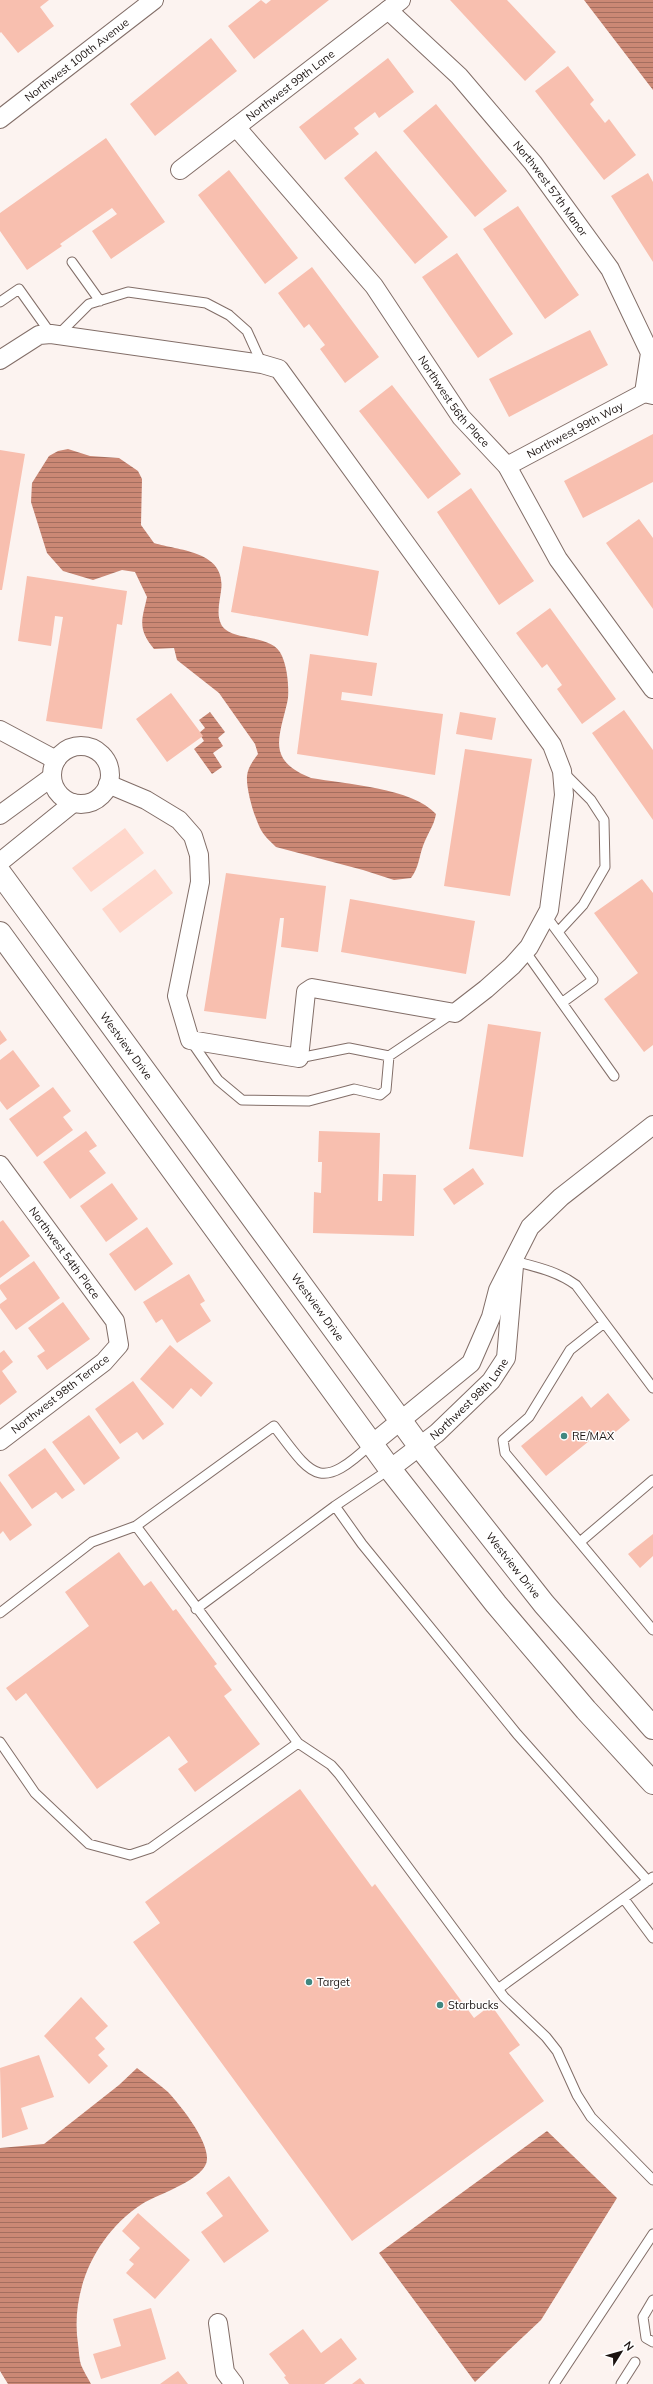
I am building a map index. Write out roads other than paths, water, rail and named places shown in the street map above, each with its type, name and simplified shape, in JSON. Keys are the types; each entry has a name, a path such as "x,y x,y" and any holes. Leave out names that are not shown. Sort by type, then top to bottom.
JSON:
{"street":[{"name":"Northwest 100th Avenue","path":"0,119 154,0"},
{"name":"Northwest 99th Lane","path":"180,170 395,5"},
{"name":"Northwest 57th Manor","path":"395,5 464,82 533,163 610,269 650,353 648,394"},
{"name":"Northwest 56th Place","path":"236,127 374,286 461,417 507,466 558,559 653,688"},
{"path":"0,359 39,335 54,334 262,364 279,369 548,738 562,771 563,803 554,875 546,916 525,951 486,989 454,1013 312,988 306,992 299,1058 190,1040 177,996 200,882 199,854 193,836 179,820 146,800 108,784"},
{"name":"Northwest 99th Way","path":"507,466 648,394"},
{"path":"0,730 54,768 58,793 72,803 81,804 94,800 104,792 108,784 108,766 97,751 79,746 70,748 54,768 0,815"},
{"path":"0,862 72,803"},
{"name":"Westview Drive","path":"0,873 400,1420 544,1604 653,1728"},
{"path":"0,933 390,1469 496,1604 586,1710 653,1783"},
{"name":"Northwest 98th Lane","path":"372,1444 400,1420 460,1374 471,1363 491,1317 498,1290 530,1227 552,1206 653,1125"},
{"name":"Northwest 54th Place","path":"0,1165 115,1321 119,1345"},
{"name":"Northwest 98th Lane","path":"390,1469 437,1433 491,1381 506,1358 514,1261"},
{"name":"Northwest 98th Terrace","path":"0,1440 104,1362 119,1345"},
{"path":"218,2323 225,2372 234,2384"}],"lane":[{"path":"72,262 100,301"},
{"path":"0,302 19,288 54,334 89,304 128,292 206,303 230,315 246,331 262,364"},
{"path":"558,932 583,905 605,867 604,820 591,800 562,771"},
{"path":"546,916 593,980 563,1002"},
{"path":"525,951 563,1002 614,1076"},
{"path":"299,1058 349,1048 389,1056 454,1013"},
{"path":"190,1040 218,1080 242,1100 250,1101 309,1101 354,1089 380,1095 386,1090 389,1056"},
{"path":"514,1261 551,1271 566,1278 576,1285 653,1388"},
{"path":"604,1323 570,1350 529,1417 503,1440 505,1453 653,1630"},
{"path":"0,1613 92,1542 136,1526 274,1426 304,1466 320,1473 333,1474 352,1462 372,1444"},
{"path":"196,1609 335,1506 390,1469"},
{"path":"580,1542 653,1480"},
{"path":"335,1506 362,1544 512,1728 651,1879 498,1989"},
{"path":"136,1526 196,1609 298,1743 331,1765 339,1774 498,1989 514,2008 546,2037 557,2051 577,2095 591,2117 653,2180"},
{"path":"0,1742 35,1792 89,1844 130,1855 151,1848 298,1743"},
{"path":"624,1899 653,1938"},
{"path":"554,2384 653,2234"},
{"path":"653,2300 643,2317 646,2338 653,2342"},
{"path":"621,2384 635,2362"}],"place":[{"name":"RE/MAX","path":"564,1436"},
{"name":"Target","path":"309,1982"},
{"name":"Starbucks","path":"440,2005"}]}
